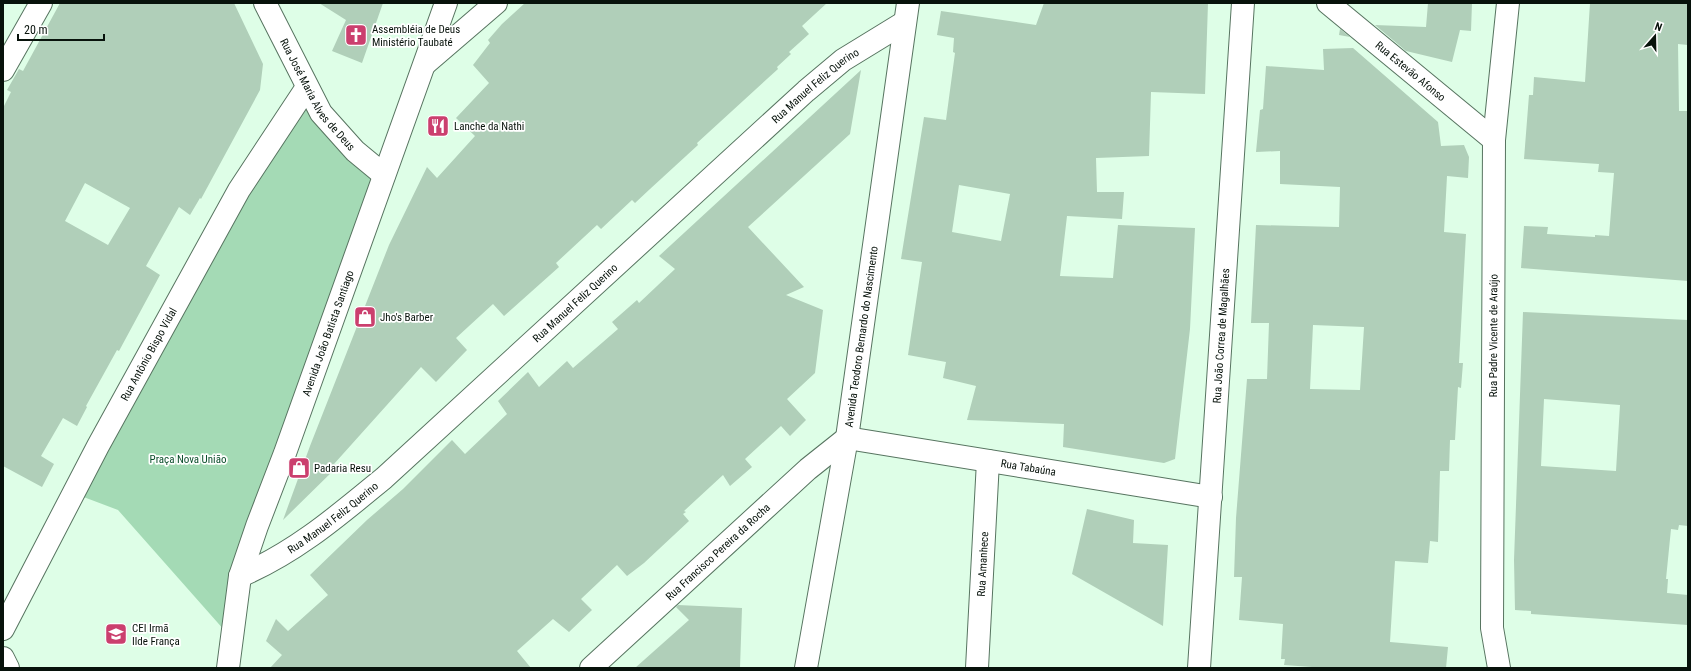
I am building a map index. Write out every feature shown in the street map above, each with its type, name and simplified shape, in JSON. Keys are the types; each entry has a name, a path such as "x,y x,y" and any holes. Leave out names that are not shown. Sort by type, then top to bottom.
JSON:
{"street":[{"path":"3,70 41,3"},
{"name":"Rua José Maria Alves de Deus","path":"264,3 322,113 338,134 355,151 384,174"},
{"name":"Avenida João Batista Santiago","path":"228,668 240,576 256,526 285,453 446,3"},
{"path":"423,66 496,3"},
{"name":"Rua João Correa de Magalhães","path":"1199,668 1243,3"},
{"name":"Rua Estevão Afonso","path":"1328,3 1494,140"},
{"name":"Rua Padre Vicente de Araújo","path":"1499,668 1492,628 1494,140 1508,3"},
{"name":"Avenida Teodoro Bernardo do Nascimento","path":"806,668 847,438 907,13"},
{"name":"Rua Manuel Feliz Querino","path":"240,576 267,564 320,531 384,478 806,91 843,60 907,13"},
{"name":"Rua Antônio Bispo Vidal","path":"3,630 98,446 239,190 307,87"},
{"name":"Rua Tabaúna","path":"847,438 1211,497"},
{"name":"Rua Francisco Pereira da Rocha","path":"591,668 808,469 847,438"},
{"name":"Rua Amanhece","path":"976,668 988,461"},
{"path":"3,658 8,668"}],"green space":[{"name":"Praça Nova União","path":"307,90 328,138 379,178 225,631 118,510 73,493"}],"building":[{"path":"60,3 234,3 263,64 260,90 201,199 200,198 190,215 179,207 146,266 160,275 119,351 117,350 86,406 87,407 77,426 63,418 41,456 54,464 42,487 3,466 3,108 11,92 7,90 19,69 23,71","holes":["85,183 130,208 108,245 65,221"]},
{"name":"Assembléia de Deus Ministério Taubaté","path":"319,3 383,3 362,63 332,51 346,20"},
{"path":"525,3 827,3 802,26 809,34 789,52 791,54 777,67 778,69 697,143 698,145 635,203 632,200 601,229 597,225 556,263 559,267 504,316 493,304 456,338 467,350 436,382 421,367 334,464 338,466 283,520 310,446 389,245 427,167 437,178 475,136 456,118 489,83 473,65 490,43 488,40 502,24"},
{"path":"1044,3 1208,3 1205,94 1151,92 1149,156 1096,158 1097,192 1124,192 1122,219 1067,216 1060,276 1113,278 1118,225 1195,228 1190,329 1175,459 1164,463 1063,447 1064,424 967,420 976,386 943,378 946,362 908,355 922,262 901,259 924,117 946,120 955,53 953,52 954,38 937,35 941,11 1036,25","holes":["959,185 1010,194 1001,241 952,232"]},
{"path":"1428,3 1472,3 1471,31 1460,30 1452,62 1406,51 1375,25 1426,27"},
{"path":"1590,3 1688,3 1688,45 1678,44 1679,111 1688,111 1688,281 1521,268 1524,226 1548,227 1547,234 1595,237 1595,235 1609,236 1614,173 1598,172 1599,164 1524,159 1529,95 1533,95 1534,77 1585,82"},
{"path":"1340,29 1350,37 1339,35"},
{"path":"1353,48 1438,122 1441,146 1464,145 1469,157 1468,178 1447,176 1444,232 1466,234 1459,363 1463,363 1461,388 1458,387 1455,440 1450,440 1449,471 1440,471 1438,542 1430,541 1428,563 1395,561 1390,642 1448,647 1446,668 1326,668 1284,665 1285,659 1281,659 1283,624 1239,620 1242,577 1234,577 1236,518 1247,379 1267,379 1269,323 1251,323 1256,225 1339,227 1340,187 1280,184 1280,151 1256,152 1260,110 1263,109 1266,66 1324,70 1323,49","holes":["1313,325 1364,327 1360,390 1310,389"]},
{"path":"861,70 850,134 748,227 804,287 786,295 823,310 815,373 787,399 806,420 790,436 781,426 745,459 752,467 730,486 723,475 684,511 686,512 683,514 689,521 644,563 627,576 617,565 581,599 592,610 569,632 553,619 517,651 531,668 270,668 282,655 266,641 276,619 288,631 328,595 310,575 367,520 403,489 452,440 465,454 507,414 498,401 528,372 539,387 567,361 573,368 618,329 612,322 637,300 639,303 675,269 659,256"},
{"path":"1523,312 1688,320 1688,526 1679,525 1678,530 1671,529 1666,579 1668,579 1667,593 1688,595 1688,625 1531,614 1531,611 1515,610 1514,560","holes":["1544,399 1620,405 1616,471 1541,466"]},
{"path":"1087,509 1134,520 1133,543 1168,545 1163,626 1072,574"},
{"path":"678,605 742,608 740,668 635,668 689,620 676,607"}],"place":[{"name":"Assembléia de Deus Ministério Taubaté","path":"356,35"},
{"name":"Lanche da Nathi","path":"438,126"},
{"name":"Jho's Barber","path":"365,317"},
{"name":"Padaria Resu","path":"299,468"},
{"name":"CEI Irmã Ilde França","path":"116,634"}]}
